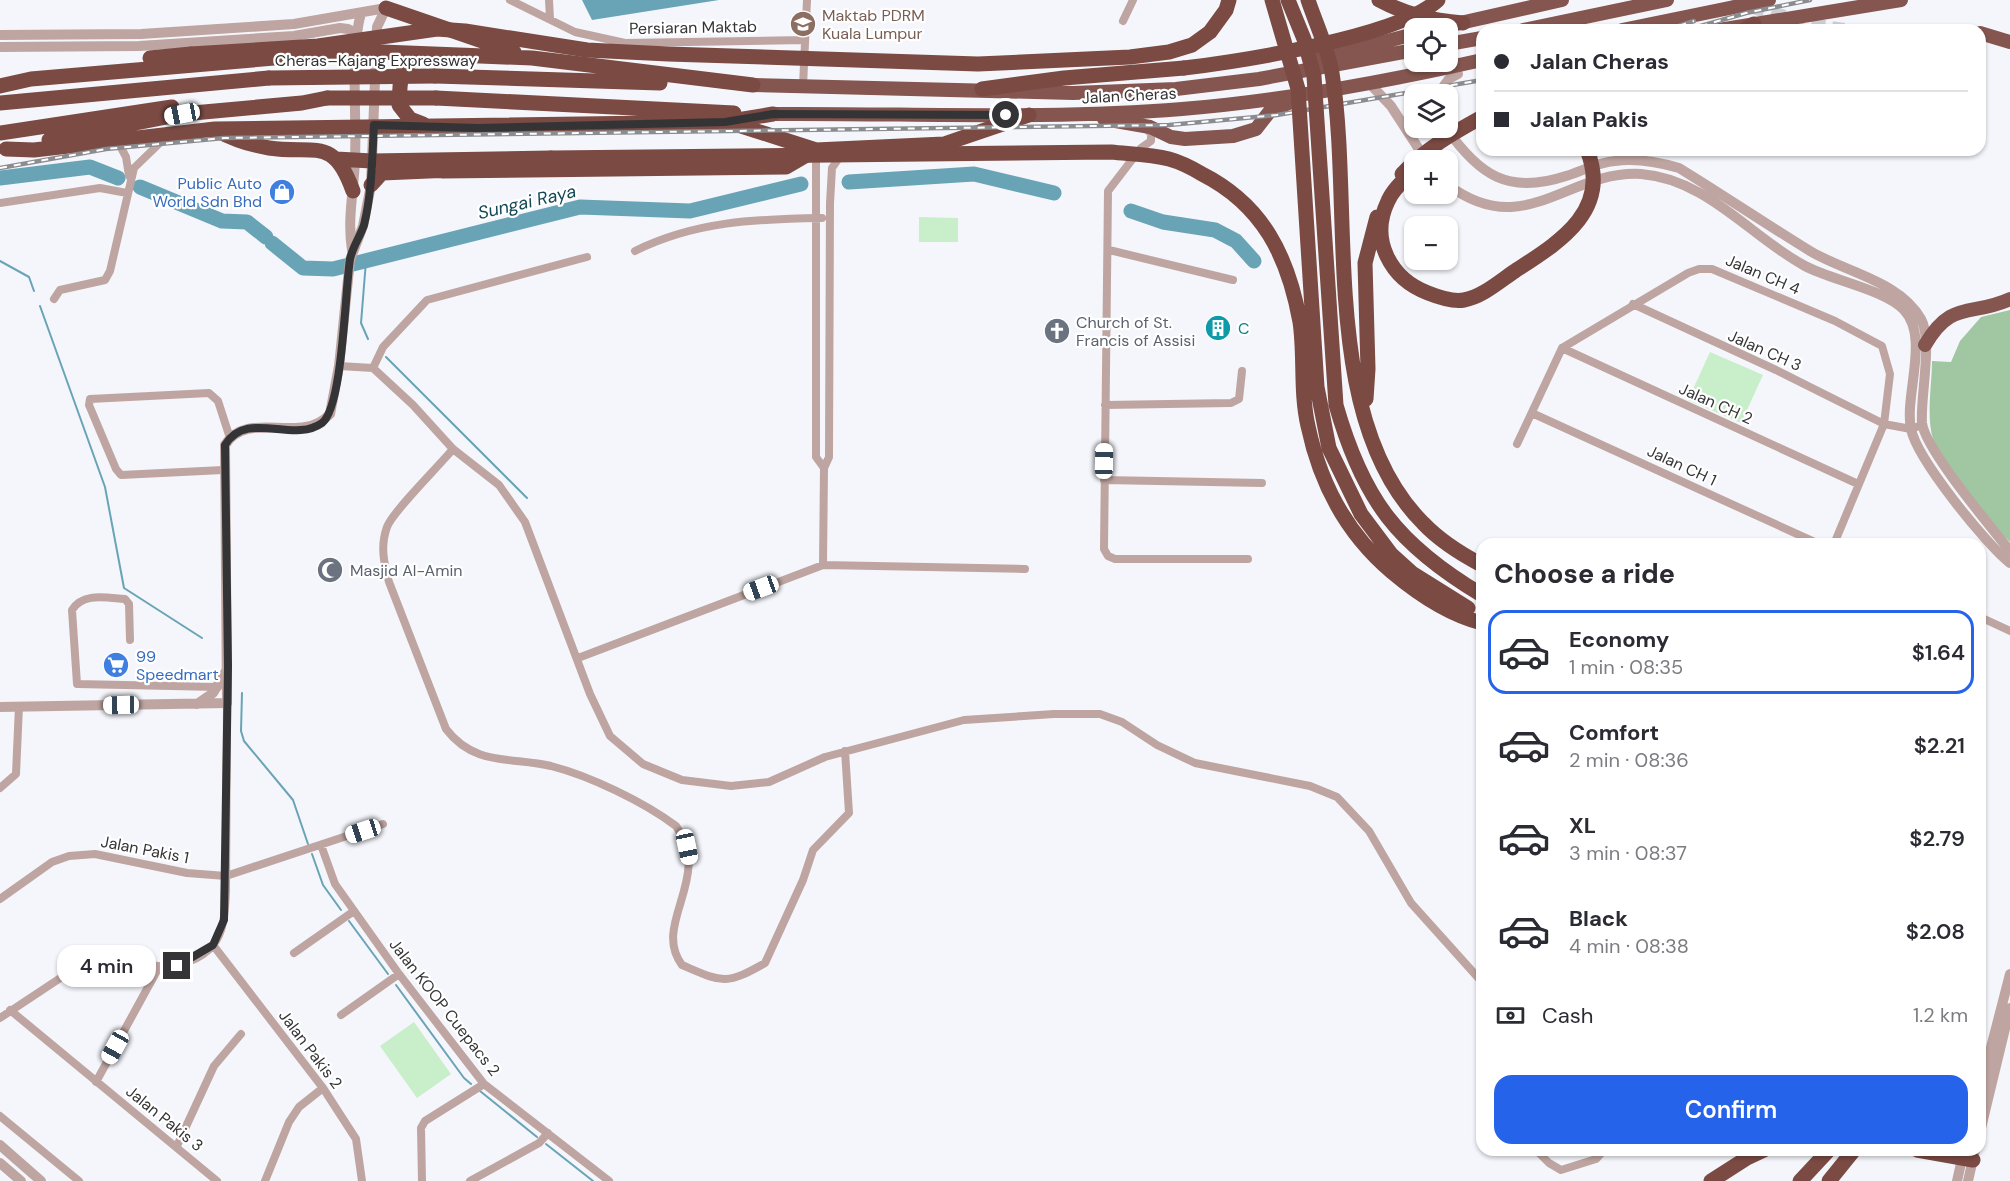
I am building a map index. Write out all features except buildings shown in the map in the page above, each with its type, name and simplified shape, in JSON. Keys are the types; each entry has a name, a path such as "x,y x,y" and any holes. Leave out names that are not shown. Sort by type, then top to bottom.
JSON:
{"highway":[{"path":"101,72 150,58 318,46 437,29 465,31 587,50 668,54 978,64 1130,57 1169,52 1192,45 1210,32 1226,10 1229,0"},
{"path":"1272,0 1298,89 1317,387 1329,448 1361,513 1391,554 1412,573 1476,612"},
{"path":"1288,0 1304,39 1314,76 1335,394 1346,441 1375,502 1398,531 1424,556 1476,591"},
{"path":"1308,0 1332,72 1341,180 1347,306 1353,364 1364,416 1376,450 1394,485 1422,523 1456,550 1476,562"},
{"path":"1379,0 1408,15 1463,23"},
{"path":"982,89 1064,78 1184,68 1245,60 1401,21 1438,0"},
{"path":"1458,24 1562,0"},
{"path":"1566,20 1591,7 1617,0"},
{"path":"1549,24 1667,0"},
{"path":"1651,24 1769,0"},
{"path":"1826,11 1851,0"},
{"path":"1763,24 1826,11 1901,0"},
{"path":"390,4 532,58"},
{"path":"1986,35 2010,42"},
{"path":"1259,79 1357,47 1404,36"},
{"path":"1458,42 1476,39"},
{"path":"0,86 31,79 101,72 357,51 532,58 753,85"},
{"name":"Jalan Cheras","path":"753,85 1082,93 1176,89 1259,79 1404,52"},
{"path":"428,53 407,63 402,71 399,105 410,119 429,126"},
{"name":"Jalan Cheras","path":"773,114 1069,115 1183,109 1370,84 1476,61"},
{"path":"1405,77 1433,79 1476,71"},
{"name":"Cheras–Kajang Expressway","path":"0,103 269,78 435,76 753,85"},
{"path":"1069,115 1142,125 1171,137 1185,139 1246,133 1256,129 1270,111 1316,90"},
{"path":"0,133 137,111 301,94 327,98 436,98 773,114"},
{"path":"3,149 182,114 302,103 327,98"},
{"path":"3,149 34,150 215,129 374,125 478,128 725,122 773,114"},
{"path":"371,185 382,173 786,166 816,150 944,144 1029,115"},
{"path":"1364,416 1368,369 1365,263 1384,197 1415,160 1442,140 1476,120"},
{"path":"725,122 756,129 816,150"},
{"path":"215,129 249,144 270,148 315,149 326,152 343,166 353,191"},
{"path":"1439,150 1476,129"},
{"path":"336,159 508,160 1068,152 1149,155 1172,160 1192,168 1226,186 1273,236 1285,266 1300,324 1303,391 1316,458 1346,523 1386,568 1408,586 1444,607 1476,620"},
{"path":"1404,180 1387,201 1381,227 1385,257 1396,274 1414,288 1448,299 1464,300 1482,293 1546,250 1579,221 1586,210 1592,190 1588,156"},
{"path":"442,171 508,160"},
{"path":"1925,345 1936,327 1952,314 1998,304 2010,299"},
{"path":"1711,1181 1751,1156"},
{"path":"1800,1181 1823,1156"},
{"path":"1829,1181 1849,1156"}],"street":[{"name":"Persiaran Maktab","path":"510,0 575,32 625,43 805,40"},
{"path":"549,0 550,19"},
{"path":"804,86 807,0"},
{"path":"1124,21 1133,0"},
{"path":"0,34 141,34 294,24 362,12 390,4"},
{"path":"351,255 363,226 371,185 376,27 390,4"},
{"path":"0,1018 89,959 106,956 159,967 177,966 213,945 224,920 228,666 225,445 230,438 251,427 301,429 322,422 330,414 339,366 351,255 348,227 353,191 357,51 362,12"},
{"path":"0,47 139,46 294,36 340,28 348,28 358,34"},
{"path":"1445,84 1458,74"},
{"path":"1370,84 1391,106 1420,150"},
{"path":"1142,125 1152,141 1141,148 1108,191 1109,249 1102,538 1108,556 1115,559 1248,559"},
{"path":"54,299 60,290 105,280 110,271 120,232 130,179 141,160 170,134"},
{"path":"1141,148 1162,138 1185,139"},
{"path":"1453,138 1465,155 1483,171 1506,182 1548,182 1613,161 1658,162 1679,168 1812,252 1870,279 1909,302 1923,321 1925,345 1922,425 1955,480 2010,551"},
{"path":"118,142 126,157 130,179"},
{"path":"823,565 824,468 829,457 832,168 847,147"},
{"path":"816,150 816,457 824,468"},
{"path":"1458,191 1476,202 1496,207 1515,207 1593,182 1640,174 1662,178 1686,186 1740,219 1804,265 1865,288 1904,309 1914,326 1911,429 1920,451 1983,538"},
{"path":"0,203 100,188 127,193"},
{"path":"635,251 682,231 717,224 830,218"},
{"path":"1763,220 1763,229 1786,252"},
{"path":"1109,249 1233,280"},
{"path":"373,368 383,347 427,300 587,257"},
{"name":"Jalan CH 4","path":"1562,348 1633,304 1699,269 1712,269 1835,321 1875,341 1882,346 1887,355 1890,374 1884,424 1836,538"},
{"name":"Jalan CH 3","path":"1633,304 1776,370 1884,424 1911,429"},
{"path":"1518,444 1534,414 1562,348"},
{"name":"Jalan CH 2","path":"1562,348 1858,484"},
{"path":"339,366 373,368 413,405 453,449 499,485 525,522 590,694 610,736 643,764 682,780 731,786 769,782 825,757 964,720 1054,714 1100,714 1122,722 1157,745 1195,763 1310,786 1337,797 1369,831 1411,903 1476,975"},
{"path":"1105,405 1231,403 1239,399 1242,371"},
{"path":"224,470 121,475 116,469 89,405 90,399 209,393 218,401 230,438"},
{"name":"Jalan CH 1","path":"1534,414 1806,538"},
{"path":"1911,429 1922,425"},
{"path":"453,449 387,525 383,543 383,561 389,582 446,729 457,743 475,753 507,761 551,766 600,784 676,826 684,837 690,860 672,941 682,965 717,980 732,978 765,963 803,880 813,850 849,813 845,751"},
{"path":"1104,480 1262,483"},
{"path":"1986,542 2010,562"},
{"path":"578,658 823,565 1024,569"},
{"path":"130,640 129,604 125,599 91,597 77,603 72,610 77,684 218,687"},
{"path":"1986,620 2010,631"},
{"path":"197,704 218,687 228,666"},
{"path":"0,706 227,704"},
{"path":"0,788 16,774 19,706"},
{"path":"226,876 383,824"},
{"name":"Jalan KOOP Cuepacs 2","path":"321,845 335,884 399,974 483,1084 609,1181"},
{"name":"Jalan Pakis 1","path":"0,899 52,862 83,853 187,873 226,876"},
{"path":"294,953 354,911"},
{"name":"Jalan Pakis 2","path":"213,945 323,1088 356,1139 362,1181"},
{"path":"96,1082 159,967"},
{"path":"341,1015 399,974"},
{"path":"1986,1067 2010,974"},
{"path":"1986,1107 2010,1008"},
{"name":"Jalan Pakis 3","path":"10,1010 218,1181"},
{"path":"177,1146 214,1066 241,1034"},
{"path":"422,1181 421,1128 425,1121 483,1084"},
{"path":"265,1181 289,1122 299,1107 323,1088"},
{"path":"0,1116 80,1181"},
{"path":"470,1181 539,1143 548,1133"},
{"path":"0,1145 41,1181"},
{"path":"1542,1156 1561,1170 1596,1159 1599,1156"},
{"path":"1957,1181 1969,1156"},
{"path":"1968,1181 1969,1156"},
{"path":"0,1163 21,1181"}],"green space":[{"path":"919,217 958,218 958,242 919,242"},
{"path":"2010,310 2010,542 1990,522 1945,464 1933,439 1930,411 1932,361 1951,362 1960,341 1981,317"},
{"path":"1710,352 1763,375 1741,423 1688,400"},
{"path":"414,1022 451,1074 417,1098 380,1046"}],"water":[{"path":"582,0 719,0 592,20"}],"waterway":[{"name":"Sungai Raya","path":"0,178 90,167 118,178"},
{"name":"Sungai Raya","path":"849,182 974,174 1054,193"},
{"name":"Sungai Raya","path":"272,243 303,268 333,269 580,207 690,211 801,184"},
{"name":"Sungai Raya","path":"140,187 222,221 247,222 266,237"},
{"name":"Sungai Raya","path":"1131,211 1163,222 1215,230 1236,241 1254,261"},
{"path":"0,261 29,277 34,291"},
{"path":"366,261 361,323 368,339"},
{"path":"40,306 105,487 124,588 202,638"},
{"path":"386,357 527,498"},
{"path":"242,693 241,731 244,741 293,800 308,844"},
{"path":"312,854 323,885 341,910"},
{"path":"349,921 388,974"},
{"path":"396,985 464,1078 471,1084"},
{"path":"480,1091 537,1137"},
{"path":"546,1144 593,1181"}],"tunnel":[{"path":"1731,0 1807,24"}],"railway":[{"path":"1708,24 1746,13 1810,0"},
{"path":"1685,24 1694,21"},
{"path":"0,168 106,149 224,138 1169,125 1277,115 1476,81"}],"place":[{"name":"Maktab PDRM Kuala Lumpur","path":"803,24"},
{"name":"Public Auto World Sdn Bhd","path":"282,192"},
{"name":"C","path":"1218,328"},
{"name":"Church of St. Francis of Assisi","path":"1057,331"},
{"name":"Masjid Al-Amin","path":"330,570"},
{"name":"99 Speedmart","path":"116,665"}],"route":[{"path":"177,966 213,945 224,920 228,666 225,445 234,434 251,427 301,429 313,427 330,414 339,366 350,260 363,226 371,185 374,125 478,128 725,122 773,114 1006,115"}]}
